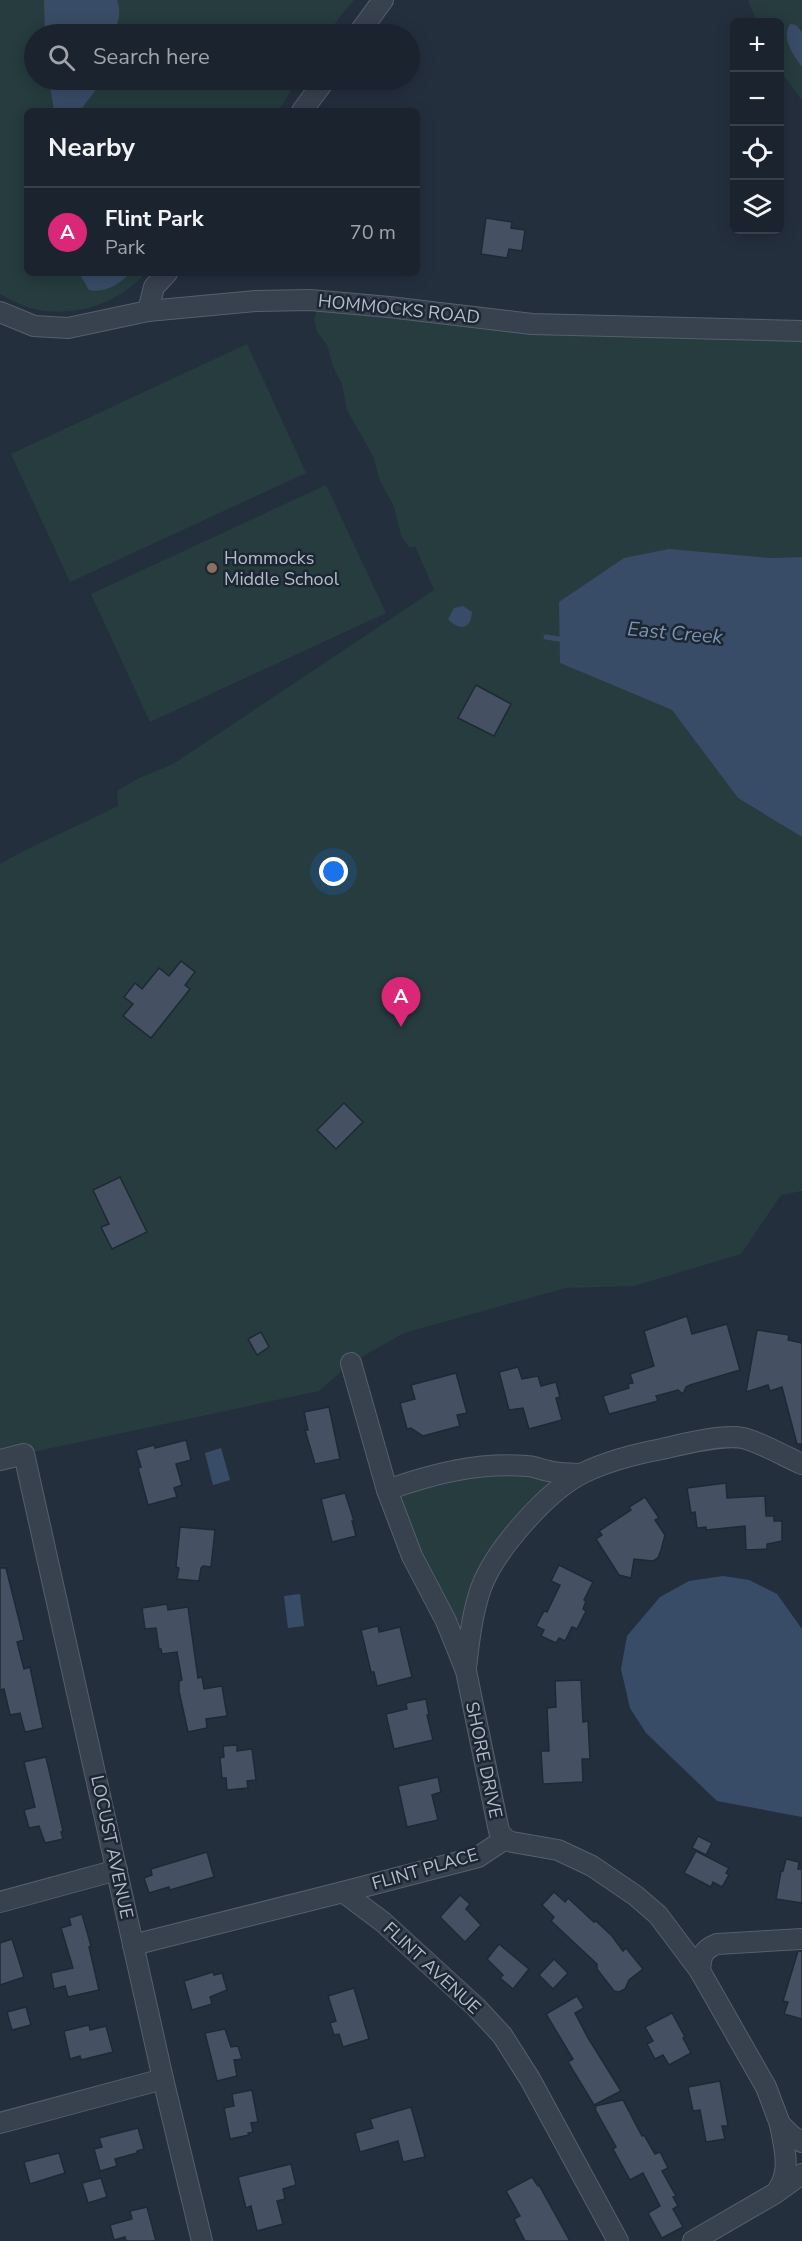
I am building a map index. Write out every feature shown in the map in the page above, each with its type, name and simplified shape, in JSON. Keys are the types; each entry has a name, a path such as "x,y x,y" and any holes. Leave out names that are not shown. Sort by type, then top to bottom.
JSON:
{"street":[{"path":"365,24 383,0"},
{"path":"304,108 318,90"},
{"path":"148,311 154,287 164,276"},
{"name":"HOMMOCKS ROAD","path":"0,312 34,326 68,328 148,311 256,301 310,300 532,324 802,331"},
{"name":"SHORE DRIVE","path":"351,1363 387,1491 412,1556 446,1621 466,1671 499,1831 505,1839 523,1845 558,1850 592,1866 636,1896 658,1915 700,1971 766,2087 780,2124 802,2142"},
{"path":"466,1671 471,1624 482,1586 496,1558 538,1507 582,1474 648,1451 692,1442 743,1438 802,1464"},
{"name":"LOCUST AVENUE","path":"0,1460 24,1454 163,2079 202,2241"},
{"path":"387,1491 465,1468 499,1465 530,1466 551,1472 582,1474"},
{"name":"FLINT PLACE","path":"343,1892 478,1857 505,1839"},
{"path":"0,1902 117,1870"},
{"path":"133,1945 343,1892"},
{"name":"FLINT AVENUE","path":"343,1892 383,1922 476,2007 502,2036 530,2079 618,2241"},
{"path":"658,1915 689,1939 733,1944"},
{"path":"700,1971 701,1956 707,1948 717,1944 802,1939"},
{"path":"0,2123 163,2079"},
{"path":"774,2194 781,2185 787,2160 780,2124"},
{"path":"693,2241 774,2194 802,2174"}],"green space":[{"path":"0,0 354,0 335,24 24,24 24,90 292,90 280,108 24,108 24,276 143,276 121,294 93,307 78,310 62,312 30,308 0,294"},
{"path":"748,0 802,0 802,100 784,76 784,18 755,18"},
{"path":"317,311 802,337 802,557 771,558 560,663 672,710 738,798 802,837 802,1191 781,1195 741,1254 634,1286 566,1288 404,1333 351,1363 319,1391 0,1459 0,864 118,806 117,791 139,778 173,764 434,590 415,546 412,548 408,546 401,535 394,507 380,481 373,456 347,410 342,384 333,366 327,345 317,332 314,319"},
{"path":"247,344 306,473 70,582 11,454"},
{"path":"326,485 386,613 150,722 91,594"},
{"path":"481,1469 554,1478 476,1582 460,1624 432,1580 413,1543 400,1508 399,1495"}],"water":[{"path":"44,0 117,0 119,13 117,24 45,24"},
{"path":"790,24 796,25 802,32 802,67 787,41"},
{"path":"51,90 95,90 82,108 54,108"},
{"path":"81,276 127,276 111,287 95,291 89,290"},
{"path":"669,549 771,558 802,557 802,837 738,798 672,710 560,663 559,602 624,558"},
{"path":"463,606 472,612 467,625 460,627 448,619 454,608"},
{"path":"221,1448 230,1480 213,1485 205,1453"},
{"path":"723,1576 749,1580 777,1594 802,1629 802,1817 717,1801 646,1733 630,1708 621,1669 627,1636 660,1597 689,1581"},
{"path":"300,1594 304,1626 288,1628 284,1596"}],"building":[{"path":"486,218 512,222 511,228 525,230 522,251 509,249 507,258 481,254"},
{"path":"476,685 511,704 494,736 458,718"},
{"path":"181,961 195,972 185,985 190,989 151,1038 123,1016 133,1004 124,997 135,983 142,989 159,968 169,976"},
{"path":"344,1103 363,1122 336,1149 317,1130"},
{"path":"120,1177 147,1232 112,1249 101,1227 109,1224 93,1190"},
{"path":"687,1316 692,1334 727,1324 740,1370 690,1385 686,1387 683,1394 678,1390 656,1396 658,1401 609,1414 603,1396 629,1388 628,1384 633,1383 630,1374 654,1366 644,1331"},
{"path":"757,1330 789,1335 788,1340 802,1343 802,1444 797,1444 782,1387 770,1391 768,1385 746,1392"},
{"path":"261,1332 269,1347 257,1355 248,1339"},
{"path":"518,1367 522,1379 538,1376 541,1386 556,1382 560,1397 556,1398 562,1420 529,1429 523,1408 509,1410 499,1372"},
{"path":"456,1373 467,1413 457,1415 460,1426 423,1436 411,1428 407,1429 400,1403 415,1399 411,1385"},
{"path":"329,1407 340,1459 315,1464 305,1430 308,1430 304,1412"},
{"path":"186,1440 191,1460 176,1464 182,1485 174,1488 177,1497 148,1505 138,1468 141,1467 136,1450"},
{"path":"726,1483 727,1498 765,1496 766,1516 774,1516 774,1521 782,1521 782,1541 767,1544 767,1549 746,1550 745,1526 706,1530 706,1527 697,1528 695,1512 691,1513 687,1488"},
{"path":"345,1493 356,1536 332,1542 321,1499"},
{"path":"645,1497 659,1518 655,1520 665,1535 661,1550 658,1558 653,1561 634,1559 631,1578 619,1575 596,1539 602,1535 599,1531 631,1510 629,1507"},
{"path":"180,1527 215,1530 211,1567 201,1568 199,1581 177,1579"},
{"path":"559,1565 593,1582 584,1600 586,1601 583,1609 586,1611 577,1629 572,1627 565,1641 559,1638 556,1643 541,1636 544,1630 536,1626 544,1611 547,1612 560,1585 551,1581"},
{"path":"0,1568 6,1568 24,1640 17,1642 24,1669 30,1667 43,1728 25,1732 20,1713 10,1715 4,1689 0,1690"},
{"path":"167,1604 168,1610 188,1607 198,1678 202,1677 204,1689 222,1686 227,1716 206,1719 207,1728 188,1732 179,1691 179,1681 182,1680 177,1652 162,1654 156,1628 145,1629 142,1608"},
{"path":"378,1626 379,1632 400,1627 412,1677 377,1686 374,1672 371,1672 361,1630"},
{"path":"581,1680 583,1722 588,1721 590,1759 582,1759 583,1782 543,1784 541,1751 549,1751 547,1708 556,1707 555,1681"},
{"path":"426,1699 433,1740 394,1749 386,1714 407,1709 406,1703"},
{"path":"237,1745 237,1751 252,1749 256,1780 247,1781 248,1788 227,1790 226,1778 222,1778 220,1758 224,1757 223,1746"},
{"path":"46,1757 63,1839 45,1843 39,1826 29,1828 24,1810 35,1807 24,1762"},
{"path":"438,1777 441,1792 432,1795 438,1820 407,1827 398,1786"},
{"path":"698,1836 712,1843 706,1855 692,1848"},
{"path":"696,1851 729,1868 726,1873 729,1875 722,1887 713,1882 711,1887 684,1873"},
{"path":"207,1852 214,1877 170,1890 169,1887 149,1893 144,1878 152,1875 151,1869"},
{"path":"786,1859 799,1862 798,1869 802,1869 802,1903 776,1899 781,1871 783,1871"},
{"path":"554,1892 565,1902 568,1898 594,1922 596,1921 612,1936 623,1951 626,1948 643,1969 629,1980 625,1989 619,1992 614,1991 597,1969 597,1964 551,1921 554,1917 542,1905"},
{"path":"460,1895 470,1904 466,1909 481,1925 465,1942 440,1917"},
{"path":"82,1914 99,1990 68,1997 65,1986 54,1989 51,1973 73,1968 61,1928 71,1925 69,1918"},
{"path":"12,1939 24,1977 0,1985 0,1943"},
{"path":"499,1944 529,1969 513,1989 500,1978 503,1975 487,1959"},
{"path":"798,1951 802,1951 802,2019 784,2014 788,2002 783,2001"},
{"path":"554,1959 568,1973 553,1989 539,1975"},
{"path":"213,1972 214,1975 222,1973 227,1990 210,1997 212,2004 192,2010 184,1981"},
{"path":"354,1988 369,2039 343,2047 339,2034 334,2035 330,2023 336,2021 328,1996"},
{"path":"577,1996 584,2008 575,2013 621,2091 594,2105 568,2062 573,2059 546,2014"},
{"path":"26,2007 31,2025 12,2030 7,2012"},
{"path":"672,2013 691,2053 669,2065 663,2055 655,2059 647,2044 653,2041 645,2027"},
{"path":"89,2025 90,2030 106,2026 113,2052 81,2060 80,2056 70,2059 64,2031"},
{"path":"225,2029 231,2047 238,2046 242,2059 234,2060 237,2076 217,2081 205,2033"},
{"path":"720,2081 728,2126 722,2126 725,2139 706,2142 700,2110 693,2111 688,2087"},
{"path":"252,2090 258,2122 251,2123 253,2132 248,2133 249,2135 230,2139 224,2108 234,2106 232,2094"},
{"path":"623,2100 642,2136 644,2135 655,2154 660,2152 668,2168 662,2171 676,2196 673,2197 678,2206 673,2209 683,2227 662,2238 648,2213 660,2206 643,2173 630,2180 613,2149 616,2147 595,2109 595,2106"},
{"path":"411,2107 425,2157 403,2162 398,2141 360,2152 355,2133 373,2128 370,2119"},
{"path":"138,2128 144,2149 115,2159 117,2166 100,2171 94,2149 102,2147 99,2138"},
{"path":"59,2153 65,2173 30,2184 24,2162"},
{"path":"291,2164 296,2185 283,2189 285,2199 277,2201 283,2224 257,2231 251,2206 246,2208 238,2177"},
{"path":"532,2177 539,2185 570,2241 525,2241 514,2219 520,2216 506,2191"},
{"path":"101,2178 107,2197 88,2203 82,2183"},
{"path":"147,2207 156,2241 126,2241 125,2237 114,2240 110,2225 132,2219 130,2211"}],"waterway":[{"name":"East Creek","path":"546,637 565,640"}],"place":[{"name":"Hommocks Middle School","path":"212,568"},
{"name":"Flint Park","path":"401,1027"}]}
